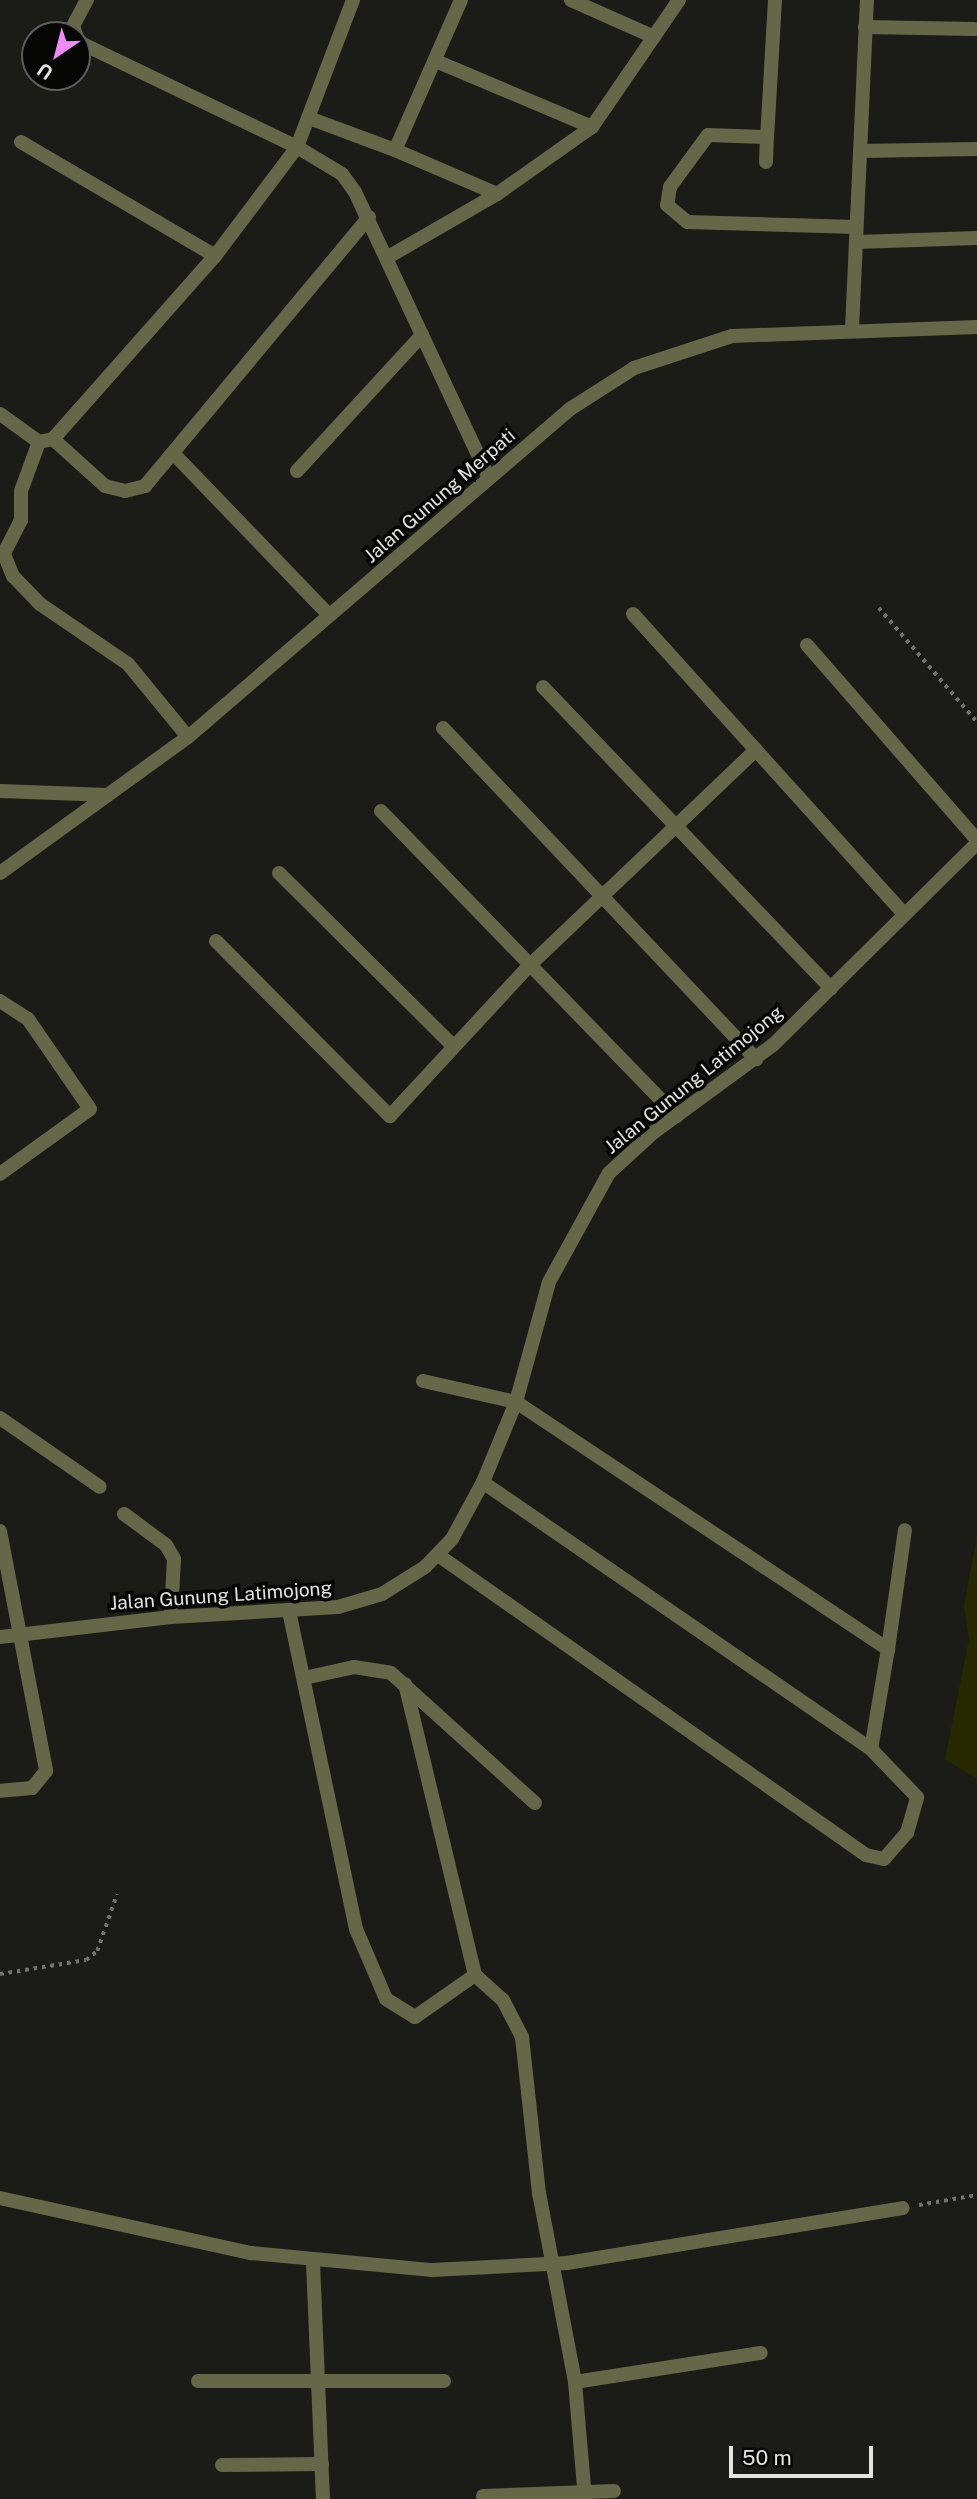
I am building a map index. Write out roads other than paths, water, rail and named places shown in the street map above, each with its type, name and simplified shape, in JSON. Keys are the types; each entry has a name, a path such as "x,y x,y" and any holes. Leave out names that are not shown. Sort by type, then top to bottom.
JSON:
{"street":[{"path":"76,21 86,0"},
{"path":"188,737 128,664 40,604 13,576 4,554 21,520 21,491 46,440 215,256 297,147 353,0"},
{"path":"395,150 436,61 460,0"},
{"path":"571,0 654,37"},
{"path":"387,257 497,194 592,127 679,0"},
{"path":"766,162 775,0"},
{"path":"852,328 867,0"},
{"path":"866,27 974,29"},
{"path":"91,48 297,147 342,174 369,217 489,478"},
{"path":"436,61 592,127"},
{"path":"309,118 395,150 497,194"},
{"path":"767,137 716,132 702,139 670,187 667,205 674,216 856,235 977,239"},
{"path":"21,142 215,256"},
{"path":"860,151 977,149"},
{"path":"0,414 46,440 105,486 125,491 145,486 369,217"},
{"name":"Jalan Gunung Merpati","path":"0,873 188,737 570,409 662,354 732,336 852,328 977,327"},
{"path":"297,471 422,335"},
{"path":"173,453 329,615"},
{"path":"633,614 903,913"},
{"path":"807,645 977,842"},
{"path":"543,687 831,988"},
{"path":"443,727 755,1059"},
{"path":"216,941 390,1116 452,1045 530,965 756,750"},
{"path":"0,791 108,795"},
{"path":"381,811 677,1116"},
{"name":"Jalan Gunung Latimojong","path":"0,1637 171,1617 289,1611 362,1601 438,1555 483,1482 516,1402 550,1282 584,1211 609,1173 677,1116 755,1059 831,988 903,913 977,842"},
{"path":"279,873 452,1045"},
{"path":"0,1001 28,1019 90,1109 0,1173"},
{"path":"424,1381 516,1402 888,1649"},
{"path":"0,1418 100,1487"},
{"path":"438,1555 866,1855 884,1858 907,1833 917,1797 871,1749 483,1482"},
{"path":"124,1514 166,1545 174,1559 171,1617"},
{"path":"871,1749 905,1530"},
{"path":"0,1531 46,1771 32,1788 0,1791"},
{"path":"289,1611 356,1929 386,1999 415,2017 475,1975"},
{"path":"303,1678 368,1666 405,1684 536,1803"},
{"path":"405,1684 475,1975 503,2000 522,2037 530,2133 575,2382 584,2496"},
{"path":"0,2197 105,2225 313,2262 445,2271 552,2264 903,2208"},
{"path":"313,2262 315,2381 323,2499"},
{"path":"575,2382 761,2353"},
{"path":"198,2381 444,2381"},
{"path":"222,2465 322,2464"},
{"path":"483,2496 584,2496 614,2491"}]}
